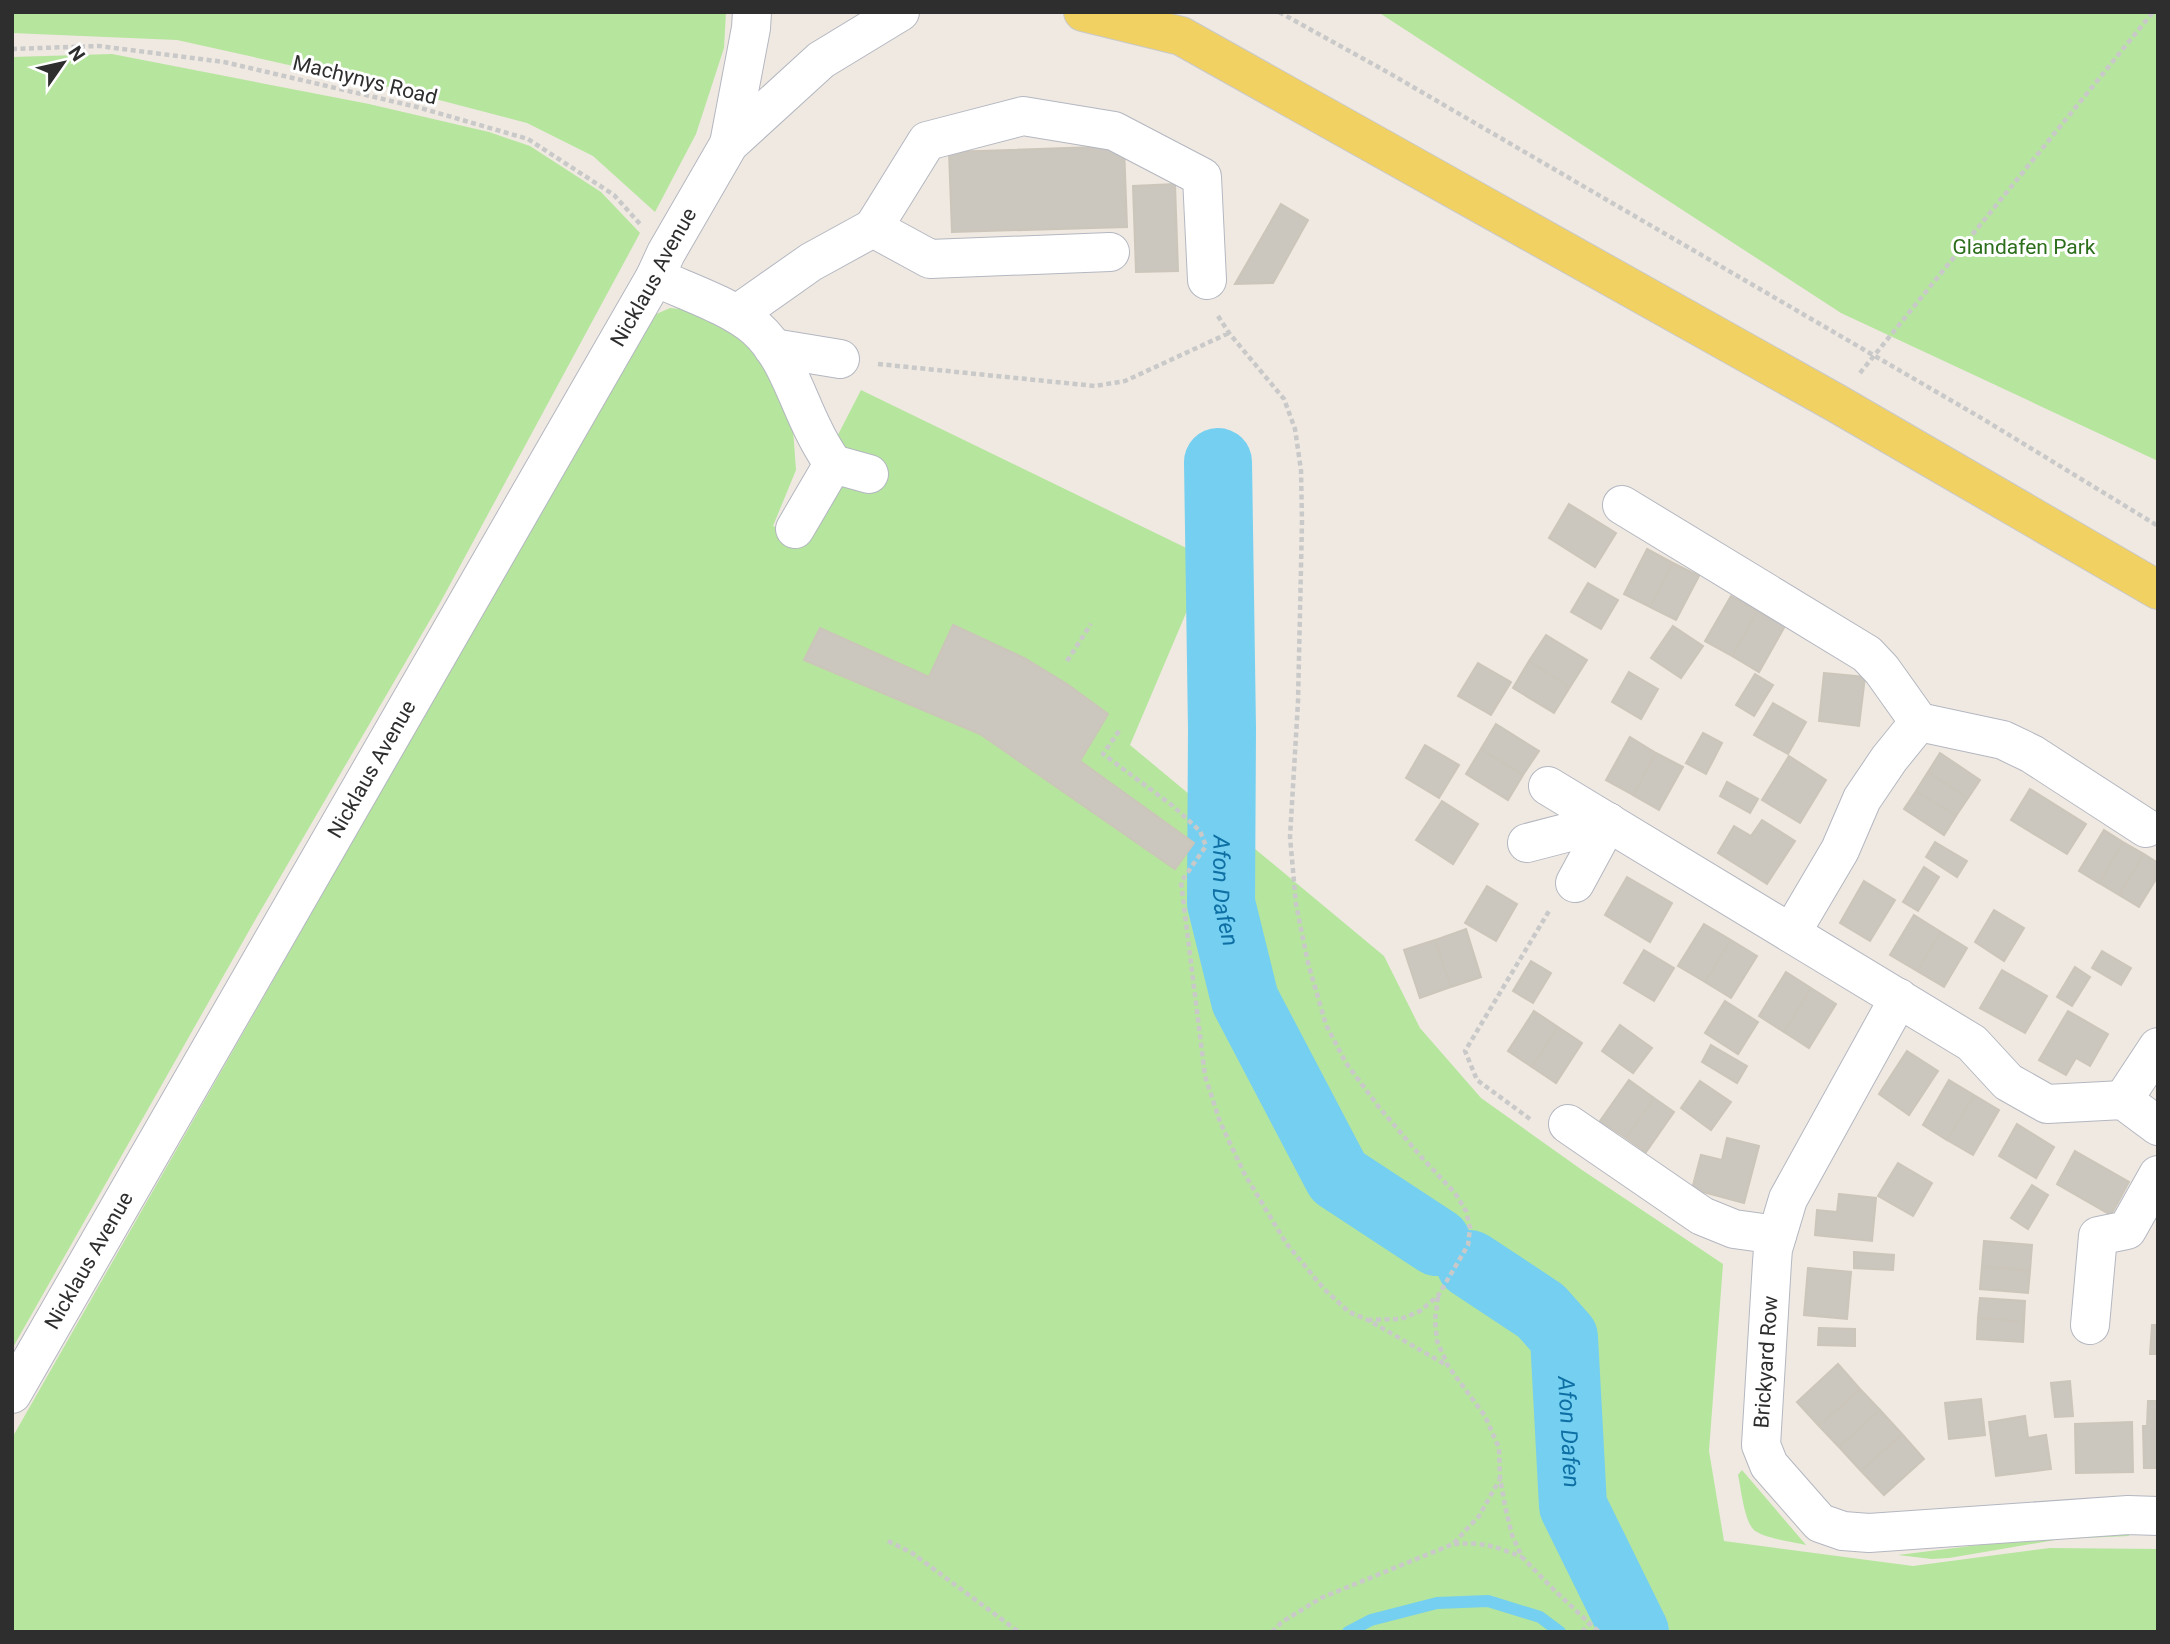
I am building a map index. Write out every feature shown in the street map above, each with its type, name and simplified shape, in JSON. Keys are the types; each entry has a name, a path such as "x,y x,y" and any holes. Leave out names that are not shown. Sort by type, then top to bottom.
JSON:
{"main road":[{"path":"1083,12 1170,24 2158,590"}],"street":[{"name":"Nicklaus Avenue","path":"729,144 751,28 751,12"},
{"name":"Nicklaus Avenue","path":"12,1394 729,144 821,60 900,12"},
{"path":"737,314 811,262 873,228 927,141 1023,116 1114,131 1202,177 1207,280"},
{"path":"873,228 930,259 1110,252"},
{"path":"660,265 757,328 773,348 793,383 813,431 833,464 869,474"},
{"path":"773,348 840,359"},
{"path":"795,529 833,464"},
{"path":"1622,505 1867,654 1919,722 2003,740 2032,754 2146,828"},
{"path":"1791,933 1840,850 1862,799 1919,722"},
{"path":"1548,786 1972,1043 2008,1082 2047,1104 2123,1100 2158,1126"},
{"path":"1527,843 1608,822"},
{"path":"1575,883 1608,822"},
{"name":"Brickyard Row","path":"1899,998 1788,1199 1777,1235 1772,1262 1761,1445 1769,1465 1820,1523 1843,1531 1869,1533 2128,1515 2158,1516"},
{"path":"2123,1100 2158,1047"},
{"path":"1568,1124 1702,1216 1734,1229 1777,1235"},
{"path":"2090,1325 2098,1236 2127,1230 2158,1175"}],"path":[{"path":"1279,12 1389,73 1983,419 2158,526"},
{"path":"1836,404 2153,12"},
{"name":"Machynys Road","path":"12,49 99,46 224,62 416,107 528,139 614,195 660,265"},
{"path":"1207,280 1209,304 1229,333 1284,398 1295,429 1301,470 1302,522 1298,702 1290,838 1296,904 1308,963 1326,1025 1346,1063 1393,1124 1455,1193 1466,1211 1470,1228 1468,1245 1438,1296 1420,1311 1401,1319 1368,1320"},
{"path":"840,359 1095,386 1125,381 1229,333"},
{"path":"1067,661 1091,624"},
{"path":"1119,731 1103,754 1173,806 1200,831 1206,846 1181,882 1205,1076 1220,1122 1244,1172 1286,1243 1324,1289 1349,1312 1448,1366"},
{"path":"1438,1296 1434,1320 1437,1342 1448,1366 1485,1416 1499,1448 1500,1478 1512,1535 1522,1557 1599,1632"},
{"path":"1453,1544 1479,1516 1500,1478"},
{"path":"888,1541 930,1566 1019,1632"},
{"path":"1272,1632 1282,1622 1321,1598 1453,1544 1477,1542 1496,1546 1522,1557"},
{"path":"1582,1632 1590,1623"}],"green space":[{"path":"12,12 726,12 724,48 696,134 655,212 593,156 527,123 397,89 177,40 12,33"},
{"name":"Glandafen Park","path":"1378,12 2158,12 2158,461 1841,313"},
{"path":"112,54 369,104 489,132 530,146 601,192 640,233 440,603 254,922 12,1349 12,57"},
{"path":"670,308 699,311 732,325 791,402 796,470 773,526 788,532 861,390 1209,559 1130,745 1384,956 1420,1028 1481,1098 1582,1170 1723,1264 1709,1451 1724,1541 1913,1566 2050,1548 2158,1549 2158,1632 12,1632 12,1438 652,316"},
{"path":"1742,1470 1806,1545 1770,1537 1753,1529 1747,1518 1738,1475"},
{"path":"2129,1531 2129,1536 2061,1539 1949,1558 1898,1555 2061,1535"}],"building":[{"path":"1124,146 1127,227 952,232 949,152"},
{"path":"1175,184 1178,271 1136,272 1133,186"},
{"path":"1281,204 1308,220 1273,283 1235,284"},
{"path":"1569,504 1616,533 1595,567 1549,538"},
{"path":"1647,549 1673,563 1650,607 1624,594"},
{"path":"1673,563 1699,576 1676,620 1650,607"},
{"path":"1588,583 1618,600 1601,629 1571,612"},
{"path":"1731,596 1758,611 1732,656 1705,641"},
{"path":"1758,611 1785,626 1759,672 1732,656"},
{"path":"953,625 1024,658 1067,684 1108,714 1080,761 1194,843 1175,869 980,734 804,660 820,628 929,677"},
{"path":"1673,626 1703,646 1681,678 1651,658"},
{"path":"1546,635 1587,660 1570,687 1529,661"},
{"path":"1529,661 1570,687 1554,713 1513,688"},
{"path":"1478,663 1511,682 1491,715 1458,696"},
{"path":"1629,672 1658,689 1641,719 1612,702"},
{"path":"1824,673 1865,677 1859,726 1819,721"},
{"path":"1755,674 1773,685 1754,716 1736,705"},
{"path":"1773,703 1806,722 1788,754 1754,735"},
{"path":"1496,724 1539,751 1523,775 1481,749"},
{"path":"1703,733 1722,743 1706,774 1686,763"},
{"path":"1630,737 1656,753 1633,795 1606,780"},
{"path":"1425,745 1459,765 1439,798 1406,778"},
{"path":"1481,749 1523,775 1508,800 1466,774"},
{"path":"1656,753 1683,767 1659,810 1633,795"},
{"path":"1940,753 1980,780 1968,798 1928,772"},
{"path":"1789,756 1826,780 1800,823 1762,800"},
{"path":"1928,772 1968,798 1956,816 1916,791"},
{"path":"1727,782 1758,799 1750,813 1720,796"},
{"path":"2030,789 2086,824 2067,854 2011,820"},
{"path":"1916,791 1956,816 1944,835 1904,809"},
{"path":"1442,801 1478,824 1453,864 1416,840"},
{"path":"1762,820 1795,841 1767,884 1718,853 1734,826 1751,836"},
{"path":"2104,830 2123,842 2099,883 2079,871"},
{"path":"1935,842 1967,861 1957,877 1926,857"},
{"path":"2123,842 2144,854 2119,895 2099,883"},
{"path":"2144,854 2158,863 2158,876 2139,907 2119,895"},
{"path":"1924,867 1939,877 1918,911 1903,902"},
{"path":"1627,877 1672,903 1650,942 1605,915"},
{"path":"1864,881 1895,900 1870,941 1840,923"},
{"path":"1487,886 1517,904 1496,941 1465,923"},
{"path":"1994,910 2024,928 2004,961 1975,942"},
{"path":"1914,915 1941,932 1917,971 1890,955"},
{"path":"1704,924 1731,940 1705,982 1678,966"},
{"path":"1466,929 1481,977 1451,987 1435,940"},
{"path":"1941,932 1967,948 1944,987 1917,971"},
{"path":"1435,940 1451,987 1420,998 1404,950"},
{"path":"1731,940 1757,956 1731,998 1705,982"},
{"path":"1644,950 1674,968 1654,1001 1624,983"},
{"path":"2102,951 2131,968 2121,985 2092,968"},
{"path":"1531,961 1551,973 1533,1003 1513,991"},
{"path":"2075,967 2090,977 2072,1006 2057,997"},
{"path":"2002,970 2047,996 2025,1033 1980,1008"},
{"path":"1786,972 1811,988 1784,1032 1759,1016"},
{"path":"1811,988 1836,1004 1809,1048 1784,1032"},
{"path":"1725,1001 1758,1022 1738,1054 1705,1033"},
{"path":"1534,1011 1558,1027 1532,1067 1508,1051"},
{"path":"2068,1011 2108,1034 2090,1066 2076,1058 2066,1075 2039,1060"},
{"path":"1620,1025 1652,1048 1633,1073 1602,1051"},
{"path":"1558,1027 1582,1043 1556,1083 1532,1067"},
{"path":"1711,1045 1747,1066 1737,1083 1702,1062"},
{"path":"1907,1051 1938,1071 1909,1115 1879,1094"},
{"path":"1629,1080 1654,1098 1626,1138 1600,1121"},
{"path":"1949,1080 1974,1095 1947,1140 1923,1125"},
{"path":"1700,1081 1731,1102 1711,1130 1681,1108"},
{"path":"1974,1095 1999,1110 1973,1155 1947,1140"},
{"path":"1654,1098 1674,1112 1646,1152 1626,1138"},
{"path":"2017,1124 2054,1147 2036,1178 1999,1156"},
{"path":"1727,1138 1759,1146 1744,1203 1692,1189 1701,1155 1722,1160"},
{"path":"2075,1151 2129,1182 2111,1215 2057,1184"},
{"path":"1898,1163 1932,1183 1913,1216 1878,1196"},
{"path":"2032,1185 2048,1195 2028,1229 2011,1218"},
{"path":"1839,1194 1876,1198 1872,1241 1815,1235 1817,1210 1837,1212"},
{"path":"1984,1241 2032,1245 2030,1271 1982,1266"},
{"path":"1854,1252 1894,1255 1893,1270 1854,1268"},
{"path":"1982,1266 2030,1271 2028,1293 1980,1289"},
{"path":"1808,1268 1851,1272 1847,1319 1804,1315"},
{"path":"1980,1298 2025,1301 2024,1322 1978,1318"},
{"path":"1978,1318 2024,1322 2023,1342 1977,1339"},
{"path":"2152,1325 2158,1325 2158,1354 2150,1354"},
{"path":"1819,1328 1855,1329 1855,1346 1818,1345"},
{"path":"1838,1364 1860,1389 1819,1426 1797,1402"},
{"path":"2070,1381 2073,1416 2055,1417 2051,1383"},
{"path":"1860,1389 1880,1410 1839,1447 1819,1426"},
{"path":"1981,1399 1985,1435 1949,1439 1945,1403"},
{"path":"2148,1401 2158,1401 2158,1468 2144,1468 2143,1426 2147,1426"},
{"path":"1880,1410 1902,1434 1861,1471 1839,1447"},
{"path":"2025,1416 2028,1438 2046,1435 2051,1469 1996,1476 1989,1422"},
{"path":"2132,1422 2133,1472 2076,1473 2075,1424"},
{"path":"1902,1434 1924,1459 1884,1495 1861,1471"}],"waterway":[{"name":"Afon Dafen","path":"1218,462 1222,729 1221,903 1245,1000 1338,1177 1437,1242"},
{"name":"Afon Dafen","path":"1470,1264 1541,1311 1564,1337 1573,1506 1635,1632"},
{"path":"1348,1632 1371,1620 1437,1603 1488,1601 1540,1617 1560,1632"}]}
